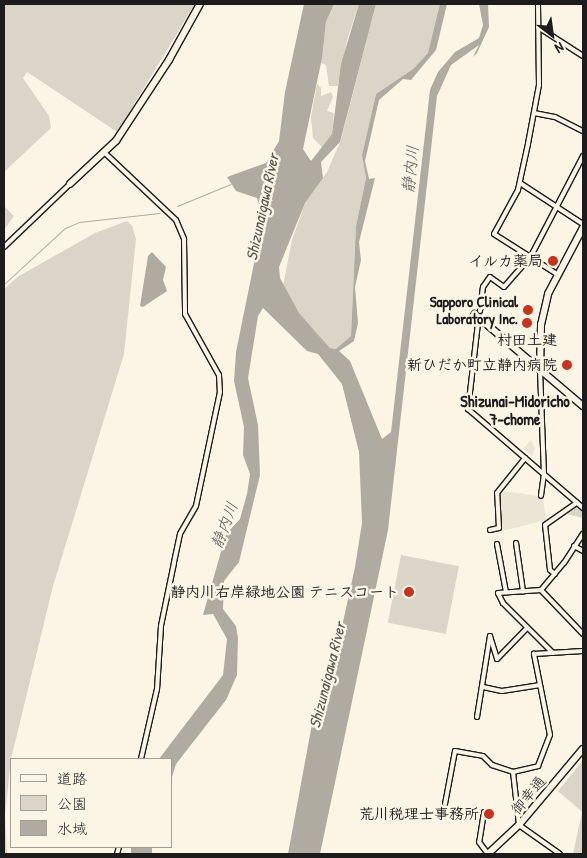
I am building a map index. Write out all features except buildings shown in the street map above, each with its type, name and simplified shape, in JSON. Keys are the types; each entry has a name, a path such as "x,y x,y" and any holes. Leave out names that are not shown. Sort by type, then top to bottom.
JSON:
{"street":[{"path":"4,247 70,184 106,154 169,60 200,4"},
{"path":"538,4 539,84 534,113 520,183 494,234 557,274"},
{"path":"538,27 583,56"},
{"path":"534,113 555,117 583,131"},
{"path":"106,154 176,220 184,239 186,314 219,375 220,392 196,506 180,534 161,626 157,689 141,758"},
{"path":"583,156 531,256 504,287 490,277 483,287 478,313 540,370 583,406"},
{"path":"520,183 557,206 583,226 548,294 541,325 540,370 544,474 541,496"},
{"path":"478,323 468,409 583,508"},
{"path":"490,530 499,528 497,493 525,458"},
{"path":"555,574 550,570 544,525 577,503"},
{"path":"554,653 503,603 498,593 541,590 555,574 583,534"},
{"path":"516,542 523,591"},
{"path":"497,544 506,592"},
{"path":"574,546 583,551"},
{"path":"541,590 583,634"},
{"path":"477,717 490,636 497,659 527,628"},
{"path":"444,804 455,751 483,756 492,764 513,772 538,766 550,735 534,654 583,651"},
{"path":"483,687 502,692 539,686"},
{"name":"御幸通","path":"488,854 520,825 583,749"},
{"path":"513,772 520,825 557,853"},
{"path":"484,812 479,842 488,854"}],"shaded area":[{"path":"531,440 535,448 532,456 523,449"},
{"path":"505,491 543,497 546,520 502,531 498,496"}],"green space":[{"path":"4,4 195,4 117,132 27,72 23,78 49,116 51,128 4,172"},
{"path":"334,4 359,4 347,40 338,86 329,86 326,65 321,63 326,22"},
{"path":"376,4 440,4 439,15 428,53 413,69 376,94 362,155 366,178 356,226 351,336 336,349 330,348 299,313 283,286 292,240 305,203 327,172 341,140"},
{"path":"317,84 321,88 321,96 331,92 333,97 327,111 334,113 332,134 322,147 313,138 311,117"},
{"path":"4,206 14,216 4,230"},
{"path":"127,221 132,226 136,239 124,354 53,586 10,758 5,815 7,854 4,854 4,289 19,276 95,233"},
{"path":"577,507 583,512 583,518 567,514"},
{"path":"401,555 459,566 446,634 388,623"},
{"path":"583,760 583,854 573,854 582,812 558,791"}],"water":[{"name":"Shizunaigawa River","path":"304,4 334,4 326,22 322,58 303,149 311,161 332,134 341,64 359,4 376,4 340,142 321,162 323,178 305,203 279,267 280,278 299,313 330,348 336,349 351,336 356,226 366,178 362,155 376,94 413,69 428,53 440,4 447,4 436,50 411,80 403,79 379,100 365,161 369,179 375,178 359,242 361,260 355,287 358,323 354,341 339,351 350,361 382,439 391,432 430,90 438,72 455,52 479,38 483,25 479,4 488,4 489,27 477,53 473,57 479,45 451,65 437,96 388,530 320,854 288,854 312,724 329,686 355,567 362,523 359,452 342,384 318,354 307,351 263,308 258,316 248,378 258,425 260,475 239,562 224,581 223,609 236,626 238,638 237,675 226,700 176,764 172,777 172,758 160,758 223,675 227,639 213,614 203,615 226,534 240,519 247,494 250,474 243,455 244,427 234,381 236,352 263,219 257,198 236,191 227,177 266,163 279,141 285,92"},
{"path":"152,252 166,267 163,280 167,291 143,307 140,306 148,256"},
{"path":"131,848 152,848 152,854 131,854"}],"waterway":[{"path":"177,206 231,184"},
{"path":"4,284 65,228 79,222 160,213"}],"place":[{"name":"イルカ薬局","path":"553,261"},
{"name":"Sapporo Clinical Laboratory Inc.","path":"528,310"},
{"name":"村田土建","path":"527,323"},
{"name":"新ひだか町立静内病院","path":"567,365"},
{"name":"静内川右岸緑地公園 テニスコート","path":"409,592"},
{"name":"荒川税理士事務所","path":"489,814"}],"district":[{"name":"Shizunai-Midoricho 7-chome","path":"515,410"}],"water label":[{"name":"静内川","path":"410,169"},
{"name":"静内川","path":"224,525"}]}
